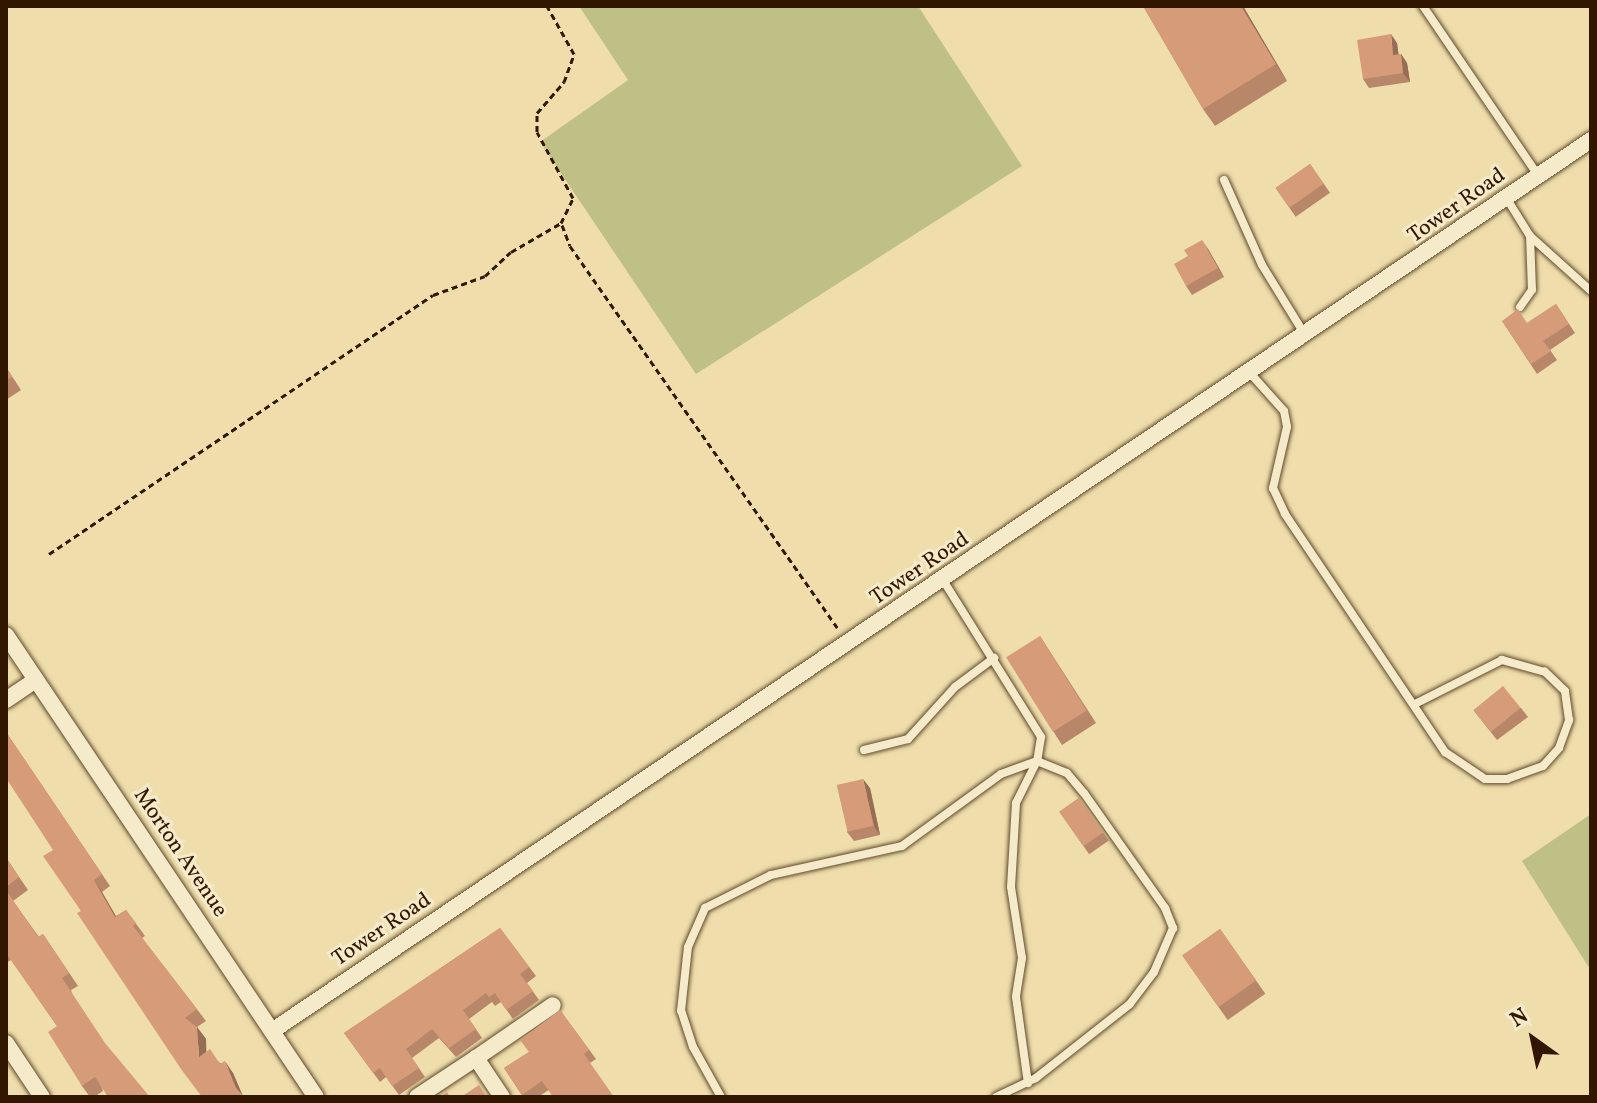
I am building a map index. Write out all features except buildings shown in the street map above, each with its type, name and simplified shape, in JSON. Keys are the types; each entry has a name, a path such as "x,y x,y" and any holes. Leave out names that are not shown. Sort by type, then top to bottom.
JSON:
{"street":[{"name":"Tower Road","path":"272,1031 1306,336 1591,140"},
{"name":"Morton Avenue","path":"6,635 316,1097"},
{"path":"6,700 36,680"},
{"path":"417,1097 553,1005"},
{"path":"6,1043 42,1097"},
{"path":"476,1058 502,1097"}],"lane":[{"path":"1423,6 1539,176"},
{"path":"1224,180 1262,265 1306,336"},
{"path":"1507,199 1530,236 1591,291"},
{"path":"1520,307 1532,290 1530,236"},
{"path":"1250,373 1284,411 1287,427 1273,488 1285,514 1445,752 1485,779 1507,779 1543,766 1559,748 1569,720 1565,691 1545,672 1502,660 1415,704"},
{"path":"943,580 1041,737 1037,761 1016,803 1011,887 1022,958 1016,997 1028,1083"},
{"path":"864,750 908,739 966,676 994,658"},
{"path":"721,1097 693,1047 681,1011 688,947 705,908 771,875 902,846 1001,774 1037,761 1067,773 1084,793 1165,908 1173,928 1154,972 1130,1004 1028,1083 996,1097"}],"path":[{"path":"49,554 433,295 485,276 511,252 561,223 573,198 537,132 537,113 564,82 574,54 547,6"},
{"path":"561,223 570,246 848,644"}],"green space":[{"path":"579,6 918,6 1022,166 696,374 540,142 628,80"},
{"path":"1591,814 1591,971 1522,861"}]}
